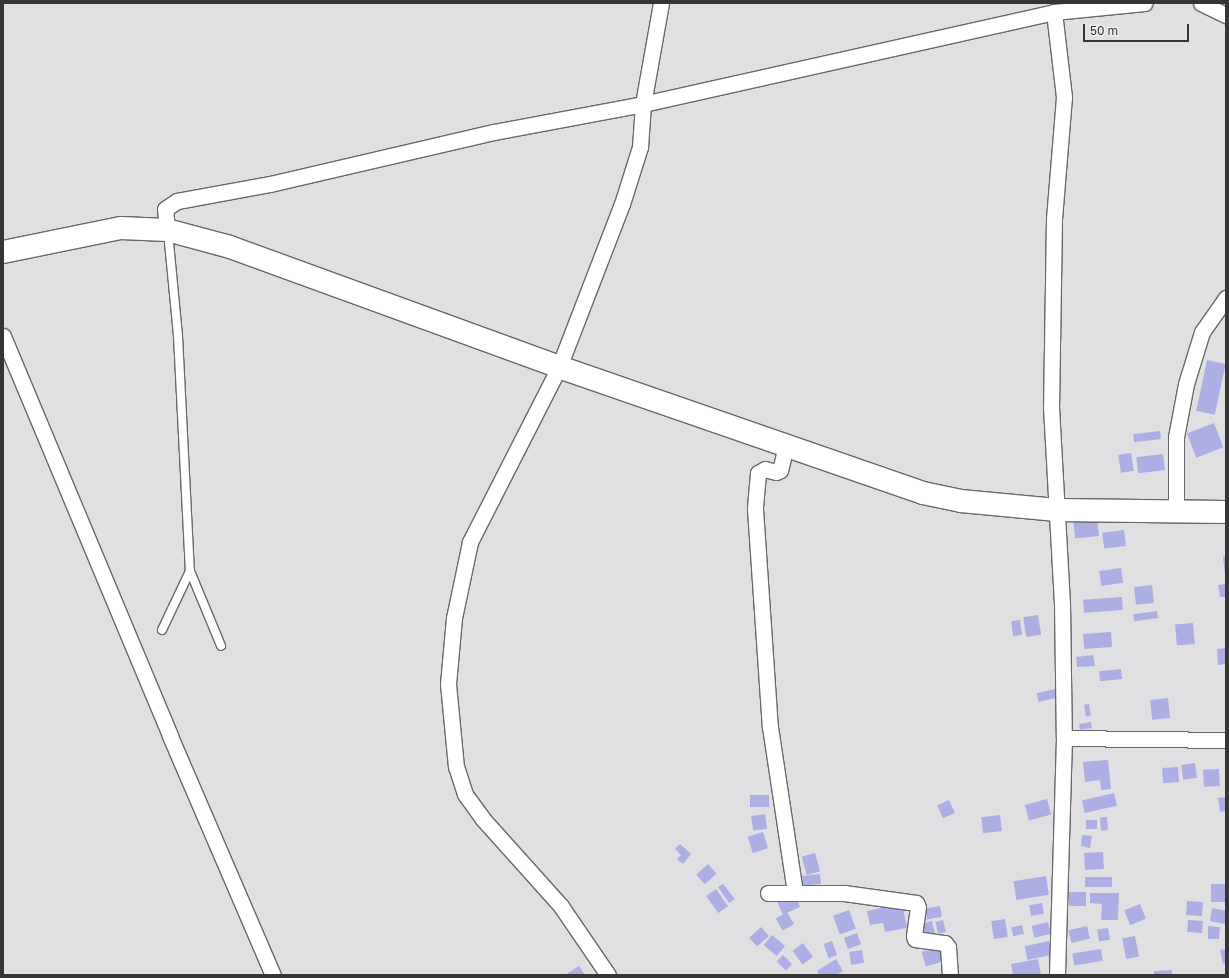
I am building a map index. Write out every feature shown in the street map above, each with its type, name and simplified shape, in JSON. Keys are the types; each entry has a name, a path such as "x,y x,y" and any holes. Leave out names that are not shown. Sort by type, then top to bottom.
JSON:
{"main road":[{"path":"3,252 121,228 167,230 230,247 560,367 923,493 961,501 1057,510 1176,509 1226,512"}],"street":[{"path":"608,975 561,906 483,819 465,794 456,767 450,725 448,684 454,618 470,542 560,367 622,204 640,147 643,104 661,3"},
{"path":"167,230 165,209 177,201 270,184 494,132 643,104 1054,12 1145,3"},
{"path":"1201,3 1226,15"},
{"path":"1054,12 1064,96 1053,235 1051,406 1062,603 1064,738 1057,975"},
{"path":"1176,509 1175,461 1181,404 1202,332 1226,298"},
{"path":"3,336 170,736 273,975"},
{"path":"786,445 780,471 765,469 758,473 755,509 770,727 795,892"},
{"path":"1064,738 1226,740"},
{"path":"768,893 844,893 916,903 918,907 914,936 915,939 945,942 948,947 950,975"}],"lane":[{"path":"167,230 178,336 190,571 221,646"},
{"path":"162,630 190,571"}],"building":[{"path":"1207,360 1226,364 1215,415 1196,411"},
{"path":"1214,423 1223,447 1196,458 1187,433"},
{"path":"1160,431 1161,439 1134,442 1133,434"},
{"path":"1131,453 1134,471 1121,473 1118,455"},
{"path":"1163,454 1165,470 1138,473 1136,457"},
{"path":"1097,517 1099,536 1075,538 1073,520"},
{"path":"1124,530 1126,546 1104,549 1102,533"},
{"path":"1226,556 1226,574 1225,574 1223,557"},
{"path":"1121,568 1123,583 1101,586 1099,571"},
{"path":"1226,584 1226,597 1220,597 1218,585"},
{"path":"1152,585 1154,603 1136,605 1134,587"},
{"path":"1122,597 1123,610 1084,613 1083,600"},
{"path":"1157,611 1158,618 1134,621 1133,614"},
{"path":"1038,615 1041,635 1026,637 1023,617"},
{"path":"1020,620 1022,635 1013,636 1011,621"},
{"path":"1193,623 1195,644 1177,645 1175,625"},
{"path":"1111,632 1112,647 1084,649 1083,634"},
{"path":"1226,648 1226,664 1218,665 1217,649"},
{"path":"1093,655 1095,666 1077,667 1076,657"},
{"path":"1121,669 1122,679 1100,681 1099,671"},
{"path":"1055,689 1057,698 1039,702 1036,693"},
{"path":"1168,698 1170,718 1152,720 1150,700"},
{"path":"1089,704 1091,716 1086,717 1084,705"},
{"path":"1091,722 1092,728 1080,730 1079,724"},
{"path":"1108,760 1111,789 1101,790 1100,780 1085,782 1083,762"},
{"path":"1195,763 1197,778 1183,780 1181,765"},
{"path":"1178,767 1179,782 1163,783 1162,768"},
{"path":"1219,769 1220,786 1204,787 1203,770"},
{"path":"1114,793 1117,806 1085,813 1082,800"},
{"path":"750,795 769,795 769,807 750,807"},
{"path":"1226,797 1226,811 1220,812 1218,798"},
{"path":"1047,799 1051,814 1029,820 1025,805"},
{"path":"949,800 955,813 943,818 937,805"},
{"path":"765,814 767,829 753,831 751,816"},
{"path":"1000,815 1002,831 983,833 981,817"},
{"path":"1100,817 1107,817 1108,830 1101,830"},
{"path":"1086,820 1097,820 1097,829 1086,829"},
{"path":"763,832 768,848 753,853 748,837"},
{"path":"1082,835 1092,836 1090,848 1081,846"},
{"path":"680,844 691,854 683,864 677,859 681,855 675,849"},
{"path":"1103,852 1104,869 1085,870 1084,853"},
{"path":"815,853 820,871 807,875 802,857"},
{"path":"708,864 717,874 705,884 696,875"},
{"path":"820,874 821,884 803,886 802,876"},
{"path":"1046,876 1049,895 1016,900 1013,881"},
{"path":"1085,877 1112,877 1112,887 1085,887"},
{"path":"723,884 735,899 729,903 718,887"},
{"path":"1211,884 1226,884 1226,902 1211,902"},
{"path":"716,889 728,906 718,913 706,896"},
{"path":"1069,892 1086,892 1086,906 1069,906"},
{"path":"1090,893 1119,893 1118,920 1101,920 1102,904 1090,903"},
{"path":"795,895 800,907 783,914 778,902"},
{"path":"1187,901 1203,902 1202,916 1186,915"},
{"path":"902,903 907,928 885,932 883,923 870,925 867,911"},
{"path":"1042,903 1044,914 1031,916 1029,905"},
{"path":"1140,904 1146,919 1130,925 1124,910"},
{"path":"940,906 942,917 927,919 925,909"},
{"path":"1212,908 1226,911 1225,924 1210,921"},
{"path":"849,910 856,929 840,935 833,916"},
{"path":"787,912 794,924 783,931 776,918"},
{"path":"1005,919 1008,937 994,939 991,921"},
{"path":"943,920 946,932 938,934 935,922"},
{"path":"1188,920 1203,921 1202,933 1187,932"},
{"path":"932,921 935,934 925,936 921,924"},
{"path":"1048,922 1051,934 1034,938 1032,926"},
{"path":"1022,925 1024,934 1013,936 1011,927"},
{"path":"1087,926 1090,939 1071,943 1068,930"},
{"path":"1208,926 1220,927 1219,939 1208,939"},
{"path":"761,927 769,936 757,947 749,938"},
{"path":"1108,928 1110,940 1099,942 1097,930"},
{"path":"857,933 861,944 848,949 844,938"},
{"path":"772,935 785,946 777,956 764,945"},
{"path":"1135,936 1139,957 1126,959 1122,938"},
{"path":"832,941 837,955 829,958 824,944"},
{"path":"1049,941 1052,955 1027,960 1025,946"},
{"path":"803,943 813,957 802,964 792,951"},
{"path":"939,947 943,961 926,966 922,952"},
{"path":"1101,949 1103,961 1074,965 1072,954"},
{"path":"1226,949 1226,963 1223,964 1220,950"},
{"path":"862,950 864,963 851,965 849,952"},
{"path":"783,955 792,964 786,971 777,961"},
{"path":"836,959 843,971 836,975 819,975 817,971"},
{"path":"1038,959 1041,975 1013,975 1011,964"},
{"path":"579,966 585,975 565,975"},
{"path":"1172,970 1172,975 1154,975 1154,971"}]}
